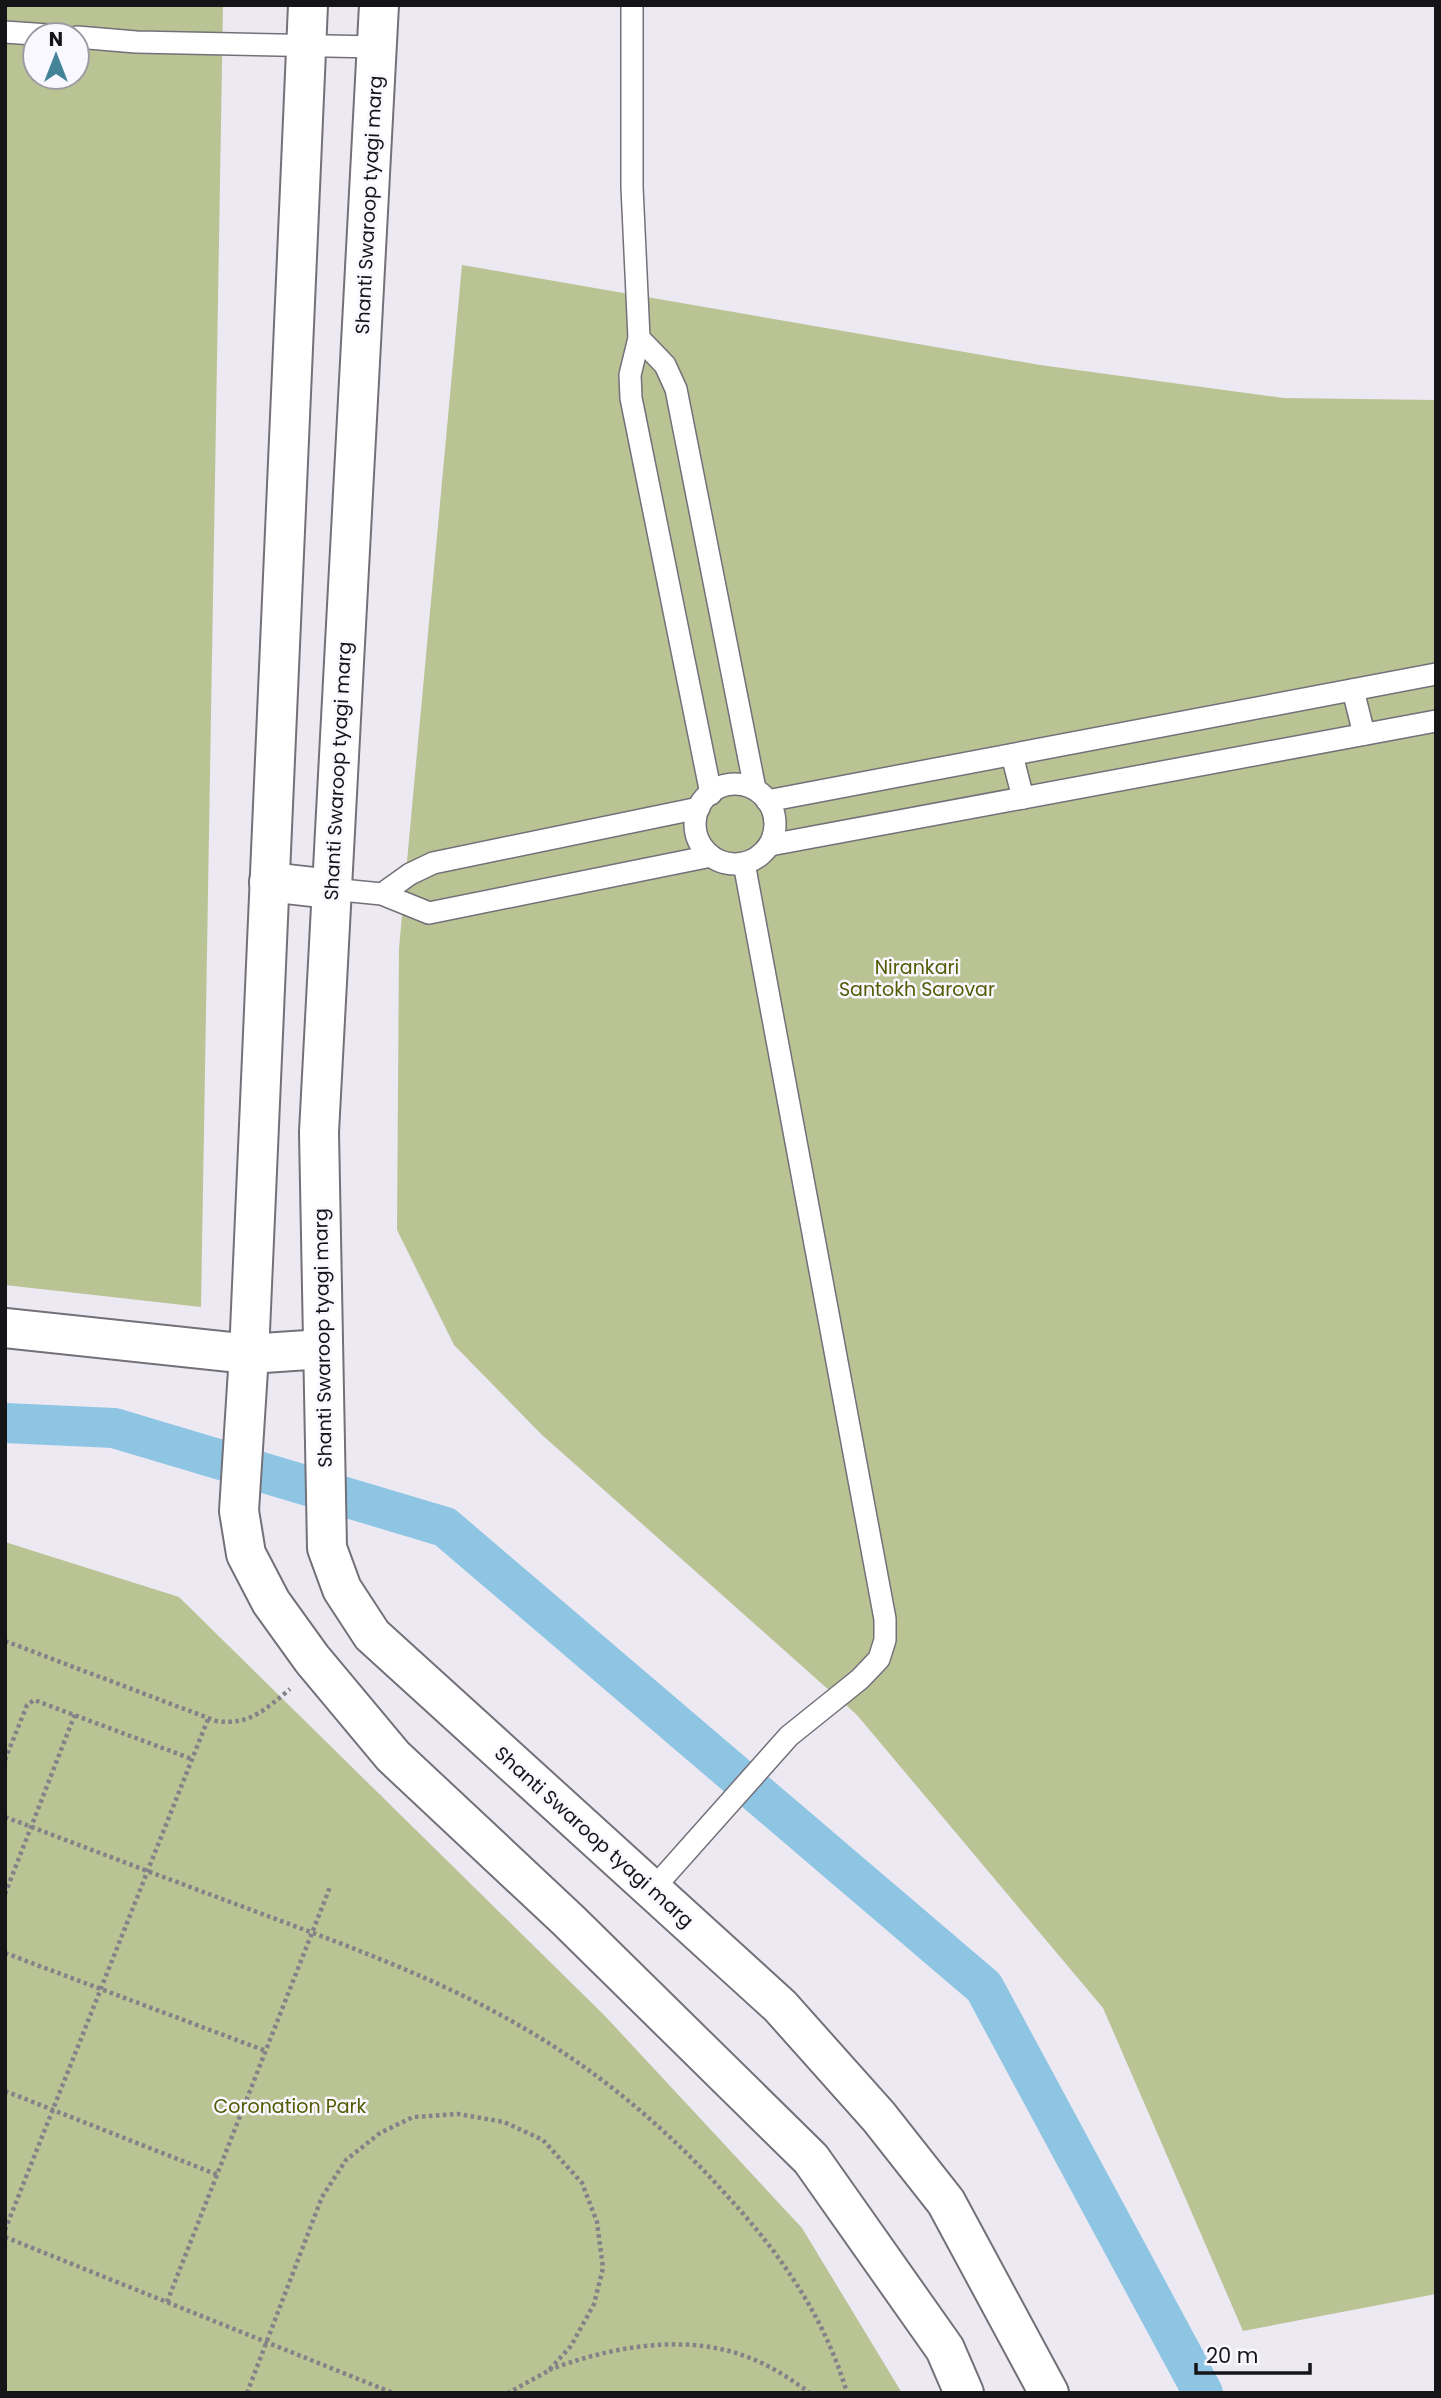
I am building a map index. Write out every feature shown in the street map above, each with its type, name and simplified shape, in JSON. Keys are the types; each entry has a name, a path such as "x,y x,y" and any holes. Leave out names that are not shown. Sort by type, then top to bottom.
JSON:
{"main road":[{"path":"308,5 248,1368 239,1511 246,1554 271,1602 317,1665 393,1756 568,1920 811,2159 945,2349 964,2393"},
{"name":"Shanti Swaroop tyagi marg","path":"379,5 318,1132 327,1548 342,1588 372,1635 780,2006 878,2117 946,2202 1049,2393"},
{"path":"270,882 331,889"},
{"path":"5,1328 248,1368 323,1349"}],"lane":[{"path":"632,5 632,187 639,338 630,376 631,398 705,801 695,820 696,834 711,856 723,863 744,863 762,855 770,845 775,820 761,795 676,389 665,365 639,338"},
{"path":"91,38 136,42 377,47"},
{"path":"382,894 410,874 433,863 705,801 730,785 761,795 1012,755 1436,674"},
{"path":"1353,690 1364,734"},
{"path":"770,845 1436,721"},
{"path":"1012,755 1023,797"},
{"path":"331,889 382,894 417,910 442,911 711,856"},
{"path":"652,1890 789,1736 860,1679 879,1659 885,1640 885,1619 744,863"}],"path":[{"path":"5,1641 208,1719 231,1723 248,1721 263,1713 317,1665"},
{"path":"5,1760 30,1701 39,1701 192,1759"},
{"path":"5,1894 75,1714"},
{"path":"5,2231 208,1719"},
{"path":"5,1817 434,1981 523,2028 614,2088 700,2165 766,2238 811,2305 838,2364 847,2393"},
{"path":"167,2302 330,1887"},
{"path":"5,1953 266,2051"},
{"path":"5,2091 218,2175"},
{"path":"247,2393 323,2197 346,2160 380,2133 413,2117 458,2114 504,2122 543,2140 582,2183 597,2222 603,2268 594,2304 571,2346 548,2371"},
{"path":"5,2238 393,2393"},
{"path":"508,2393 548,2371 585,2356 635,2347 692,2347 738,2353 774,2368 810,2393"}],"green space":[{"path":"5,5 223,5 201,1307 5,1285"},
{"name":"Nirankari Santokh Sarovar","path":"462,265 1040,365 1284,398 1436,400 1436,2294 1243,2331 1103,2008 857,1715 541,1434 454,1345 397,1230 399,948"},
{"name":"Coronation Park","path":"5,1542 179,1597 605,2016 802,2228 902,2393 5,2393"}],"waterway":[{"path":"5,1423 114,1428 445,1527 984,1987 1203,2393"}]}
